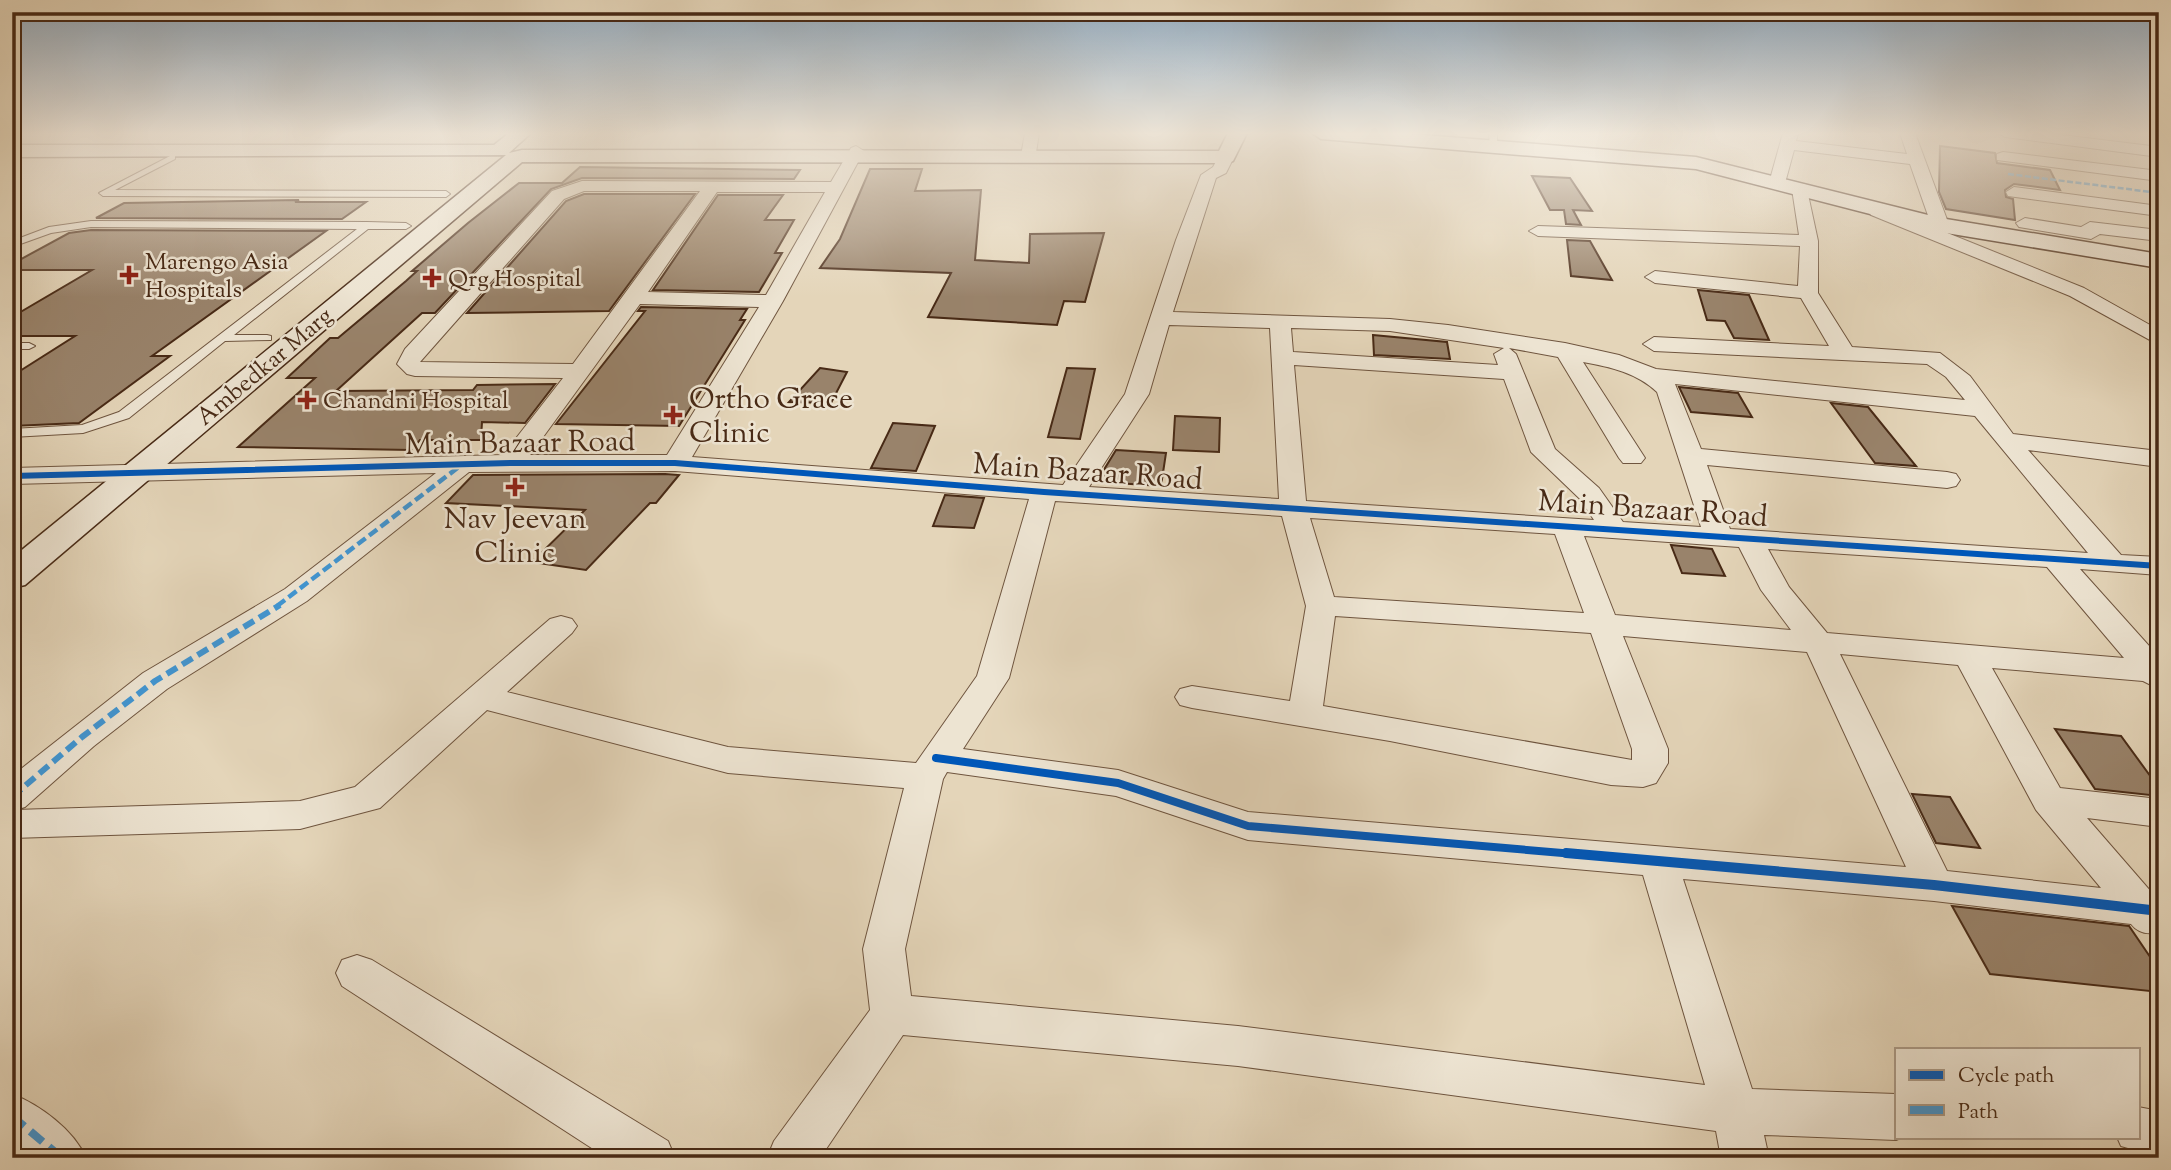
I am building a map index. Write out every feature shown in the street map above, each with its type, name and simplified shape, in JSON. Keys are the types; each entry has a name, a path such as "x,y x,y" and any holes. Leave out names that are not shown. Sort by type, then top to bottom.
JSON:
{"street":[{"name":"Ambedkar Marg","path":"12,546 406,226 460,188"},
{"name":"Ambedkar Marg","path":"12,577 468,188"},
{"path":"576,188 566,190 530,225 413,354 408,364 415,369 580,371"},
{"name":"Main Bazaar Road","path":"511,463 634,298 711,188"},
{"name":"Main Bazaar Road","path":"674,463 773,301 835,188"},
{"path":"791,1158 892,1014 884,949 930,768 993,678 1058,492 1137,394 1199,188"},
{"path":"1795,188 1877,211 1940,225 2091,234 2090,227 2159,236"},
{"path":"1926,188 1940,225"},
{"path":"2013,188 2027,232"},
{"path":"2116,188 2159,193"},
{"path":"1800,189 1808,293 1844,353"},
{"path":"2014,192 2159,211"},
{"path":"1877,211 2077,292 2159,339"},
{"path":"1538,231 1802,228"},
{"path":"2027,232 2159,261"},
{"path":"1655,277 1808,293"},
{"path":"634,298 773,301"},
{"path":"1160,318 1390,325 1565,350 1611,360 1652,375 1979,409"},
{"path":"1280,322 1293,507 1321,606 1305,715"},
{"path":"1501,340 1511,373 1544,452 1590,494 1613,528"},
{"path":"1654,344 1932,358 1949,366 1964,379 1979,409 2112,562"},
{"path":"1565,350 1632,458"},
{"path":"1282,358 1511,373"},
{"path":"1652,375 1668,390 1690,456 1733,536 1819,644 1934,885"},
{"path":"2005,440 2159,459"},
{"path":"1690,456 1947,480"},
{"name":"Main Bazaar Road","path":"12,477 463,464 674,463 1058,492 2159,566"},
{"path":"12,797 82,737 155,681 296,596 463,464"},
{"path":"1192,697 1305,715 1611,772 1643,774 1650,763 1650,749 1566,525"},
{"path":"2055,559 2156,674"},
{"path":"1321,606 1602,624 2156,674"},
{"path":"12,824 300,815 367,798 562,626"},
{"path":"1970,658 2049,800 2154,916"},
{"path":"480,697 728,760 930,768 1118,783 1248,826 1934,885 2154,916"},
{"path":"2049,800 2159,813"},
{"path":"1658,861 1736,1111 1745,1158"},
{"path":"358,973 651,1158"},
{"path":"892,1014 1238,1046 1736,1111 1895,1117"},
{"path":"12,1116 62,1158"},
{"path":"2140,1130 2159,1134"}],"lane":[{"path":"112,188 103,192 155,188"},
{"path":"12,244 49,230 91,224 406,226"},
{"path":"12,433 63,432 114,419 143,402 367,225"},
{"path":"224,338 267,338"},
{"path":"12,346 29,346"}],"building":[{"path":"513,188 555,188 435,313 422,313 336,391 473,390 477,385 555,384 525,423 482,422 481,440 420,440 411,450 238,447 315,378 287,378 330,338 338,338 406,281 417,271 412,271"},
{"path":"862,188 916,188 915,191 981,190 975,260 1029,263 1030,234 1104,233 1085,302 1064,301 1057,325 928,317 951,273 820,268 840,239"},
{"path":"1538,188 1576,188 1592,211 1573,210 1581,225 1566,224 1564,210 1550,210"},
{"path":"1939,188 2009,188 2005,190 2006,197 2013,199 2015,220 1946,209"},
{"path":"584,194 695,194 609,311 467,313 566,201"},
{"path":"718,195 783,195 765,220 794,220 775,253 782,253 759,292 653,290"},
{"path":"299,200 295,202 366,202 342,219 96,218 124,203"},
{"path":"91,230 326,231 152,356 170,356 79,423 12,426 12,376 75,336 12,336 12,317 92,270 12,270 12,264 69,233"},
{"path":"1567,240 1590,241 1612,280 1571,276"},
{"path":"1698,290 1749,295 1769,340 1734,338 1725,321 1707,320"},
{"path":"641,307 747,309 740,320 745,320 679,426 556,424 645,311 638,311"},
{"path":"1373,335 1447,342 1450,359 1374,355"},
{"path":"820,368 847,372 831,403 789,402"},
{"path":"1067,368 1095,369 1080,439 1048,437"},
{"path":"1679,387 1738,393 1752,417 1691,412"},
{"path":"1831,403 1868,407 1916,466 1875,463"},
{"path":"1175,416 1220,418 1219,452 1173,450"},
{"path":"893,423 935,426 916,471 871,468"},
{"path":"1116,450 1166,453 1161,486 1101,482 1105,468"},
{"path":"473,475 679,475 656,503 650,503 586,570 532,562 585,510 446,503"},
{"path":"945,495 984,498 974,528 933,526"},
{"path":"1671,545 1712,549 1725,576 1682,573"},
{"path":"2055,729 2121,736 2159,788 2159,796 2095,789"},
{"path":"1912,794 1950,797 1980,848 1936,843"},
{"path":"1952,906 2129,926 2159,970 2159,992 1990,974"}],"marked path":[{"path":"2116,188 2159,193"},
{"path":"12,797 82,737 155,681 296,595 460,466"},
{"path":"12,1116 62,1158"}],"cycle path":[{"path":"12,476 511,463 675,463 1044,492 2159,566"},
{"path":"936,758 1118,783 1248,826 1934,885 2159,911"}],"place":[{"name":"Marengo Asia Hospitals","path":"129,275"},
{"name":"Qrg Hospital","path":"432,278"},
{"name":"Chandni Hospital","path":"307,400"},
{"name":"Ortho Grace Clinic","path":"673,415"},
{"name":"Nav Jeevan Clinic","path":"515,487"}]}
